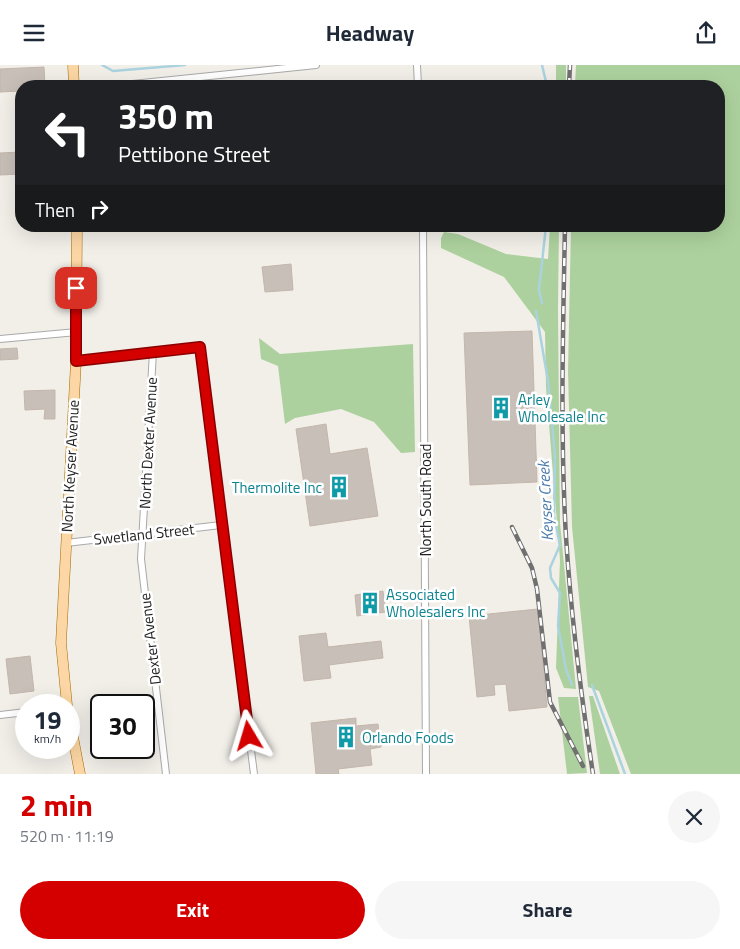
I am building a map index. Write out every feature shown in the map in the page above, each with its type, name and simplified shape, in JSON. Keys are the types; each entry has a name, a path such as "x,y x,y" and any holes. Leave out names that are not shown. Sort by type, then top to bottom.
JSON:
{"main road":[{"path":"73,65 74,80"},
{"name":"North Keyser Avenue","path":"66,694 61,643 76,361 77,232"},
{"path":"77,759 80,774"}],"street":[{"path":"171,80 316,65"},
{"path":"417,65 418,80"},
{"name":"North South Road","path":"423,232 426,774"},
{"path":"0,339 77,332"},
{"path":"76,361 200,347 254,774"},
{"name":"North Dexter Avenue","path":"143,533 153,352"},
{"name":"Swetland Street","path":"66,543 221,525"},
{"name":"Dexter Avenue","path":"143,533 141,559 166,774"},
{"path":"0,715 15,713"}],"green space":[{"path":"556,65 566,65 566,80 556,80"},
{"path":"576,65 740,65 740,774 631,774 599,691 588,687 572,527 568,371 571,232 725,232 725,80 575,80"},
{"path":"444,232 458,234 506,254 548,259 550,232 559,232 560,523 576,689 564,688 556,668 560,560 546,387 545,332 504,277 441,248 441,238"},
{"path":"259,338 280,354 413,344 415,452 401,453 374,422 341,409 295,418 285,424 278,366 261,359"},
{"path":"589,696 593,696 620,774 600,774"},
{"path":"558,697 578,697 587,773 567,774"}],"building":[{"path":"44,67 45,80 15,80 15,91 0,92 0,69"},
{"path":"15,152 15,174 0,175 0,153"},
{"path":"291,264 293,290 265,292 262,267"},
{"name":"Arley Wholesale Inc","path":"532,331 537,482 470,485 464,333"},
{"path":"17,348 18,359 0,360 0,349"},
{"path":"55,390 55,419 44,419 45,409 25,410 24,391"},
{"name":"Thermolite Inc","path":"326,424 330,454 367,448 378,516 310,526 296,429"},
{"name":"Associated Wholesalers Inc","path":"383,591 386,612 357,616 355,595"},
{"path":"538,609 547,707 509,711 506,684 494,685 495,695 477,697 469,616"},
{"path":"326,633 328,647 381,641 383,658 329,665 331,678 304,681 299,636"},
{"path":"30,656 34,691 10,694 6,659"},
{"name":"Orlando Foods","path":"356,718 356,726 378,724 381,747 370,749 372,765 338,769 339,774 316,774 311,723"}],"waterway":[{"name":"Keyser Creek","path":"102,65 113,71 185,65"},
{"name":"Keyser Creek","path":"542,65 546,80"},
{"name":"Keyser Creek","path":"542,303 539,290 545,232"},
{"name":"Keyser Creek","path":"536,311 548,381 555,456 554,516 560,545 550,568 551,578 560,593 558,626 566,669 572,685"},
{"name":"Keyser Creek","path":"592,685 625,774"}],"railway":[{"path":"569,80 570,65"},
{"path":"565,232 563,420 566,537 577,655 593,774"},
{"path":"512,527 532,568 537,589 550,702 583,766"}],"place":[{"name":"Arley Wholesale Inc","path":"501,408"},
{"name":"Thermolite Inc","path":"339,487"},
{"name":"Associated Wholesalers Inc","path":"370,603"},
{"name":"Orlando Foods","path":"346,737"}],"route":[{"path":"76,288 76,361 200,347 249,736"}]}
